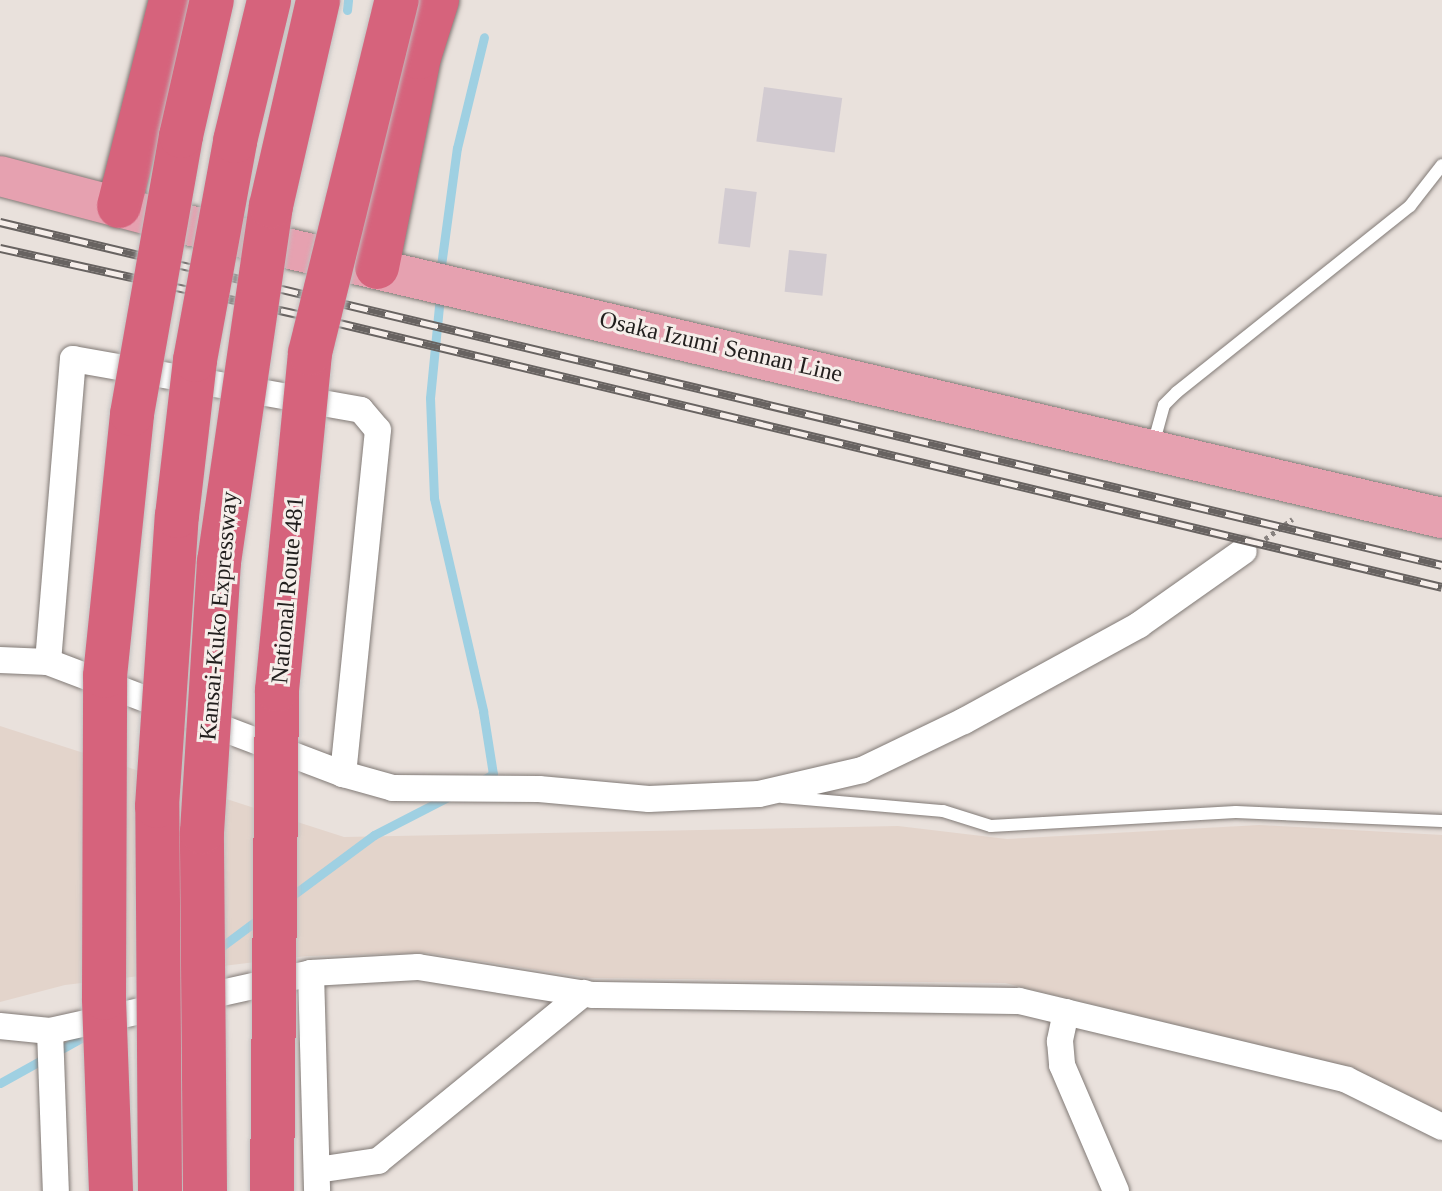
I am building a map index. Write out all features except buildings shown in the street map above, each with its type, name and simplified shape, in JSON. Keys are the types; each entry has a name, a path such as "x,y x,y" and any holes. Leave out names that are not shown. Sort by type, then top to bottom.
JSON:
{"highway":[{"path":"119,206 171,0"},
{"path":"111,1191 104,998 108,645 132,414 181,136 212,0"},
{"name":"Kansai-Kuko Expressway","path":"160,1191 157,806 177,516 195,360 235,141 269,0"},
{"name":"Kansai-Kuko Expressway","path":"205,1191 202,832 219,562 271,206 318,0"},
{"name":"National Route 481","path":"272,1191 277,690 310,353 397,0"},
{"path":"377,267 419,57 437,0"}],"main road":[{"name":"Osaka Izumi Sennan Line","path":"0,176 1442,518"}],"street":[{"path":"48,662 73,359 361,410 378,430 343,774"},
{"path":"0,660 48,662 343,774 393,788 539,789 649,799 759,794 862,770 964,721 1139,625 1244,551"},
{"path":"0,1026 50,1031 311,973 418,967 584,993 1019,1001 1347,1080 1442,1127"},
{"path":"311,973 317,1181 378,1161 584,993"},
{"path":"1066,1012 1060,1041 1062,1065 1116,1191"},
{"path":"50,1031 56,1191"}],"lane":[{"path":"1152,448 1164,405 1177,392 1410,206 1442,165"},
{"path":"759,794 943,811 991,826 1236,812 1442,821"}],"shaded area":[{"path":"0,726 344,837 898,826 1007,839 1259,825 1442,835 1442,1112 1350,1067 1005,983 590,978 427,953 307,956 65,985 0,1002"}],"waterway":[{"path":"347,10 348,0"},
{"path":"440,273 457,148 484,37"},
{"path":"440,296 430,398 434,498 483,711 493,774 483,780"},
{"path":"289,898 374,835 448,797"},
{"path":"217,950 260,918"},
{"path":"0,1083 92,1032"}],"railway":[{"path":"0,222 1442,565"},
{"path":"0,248 335,322 1442,587"}]}
